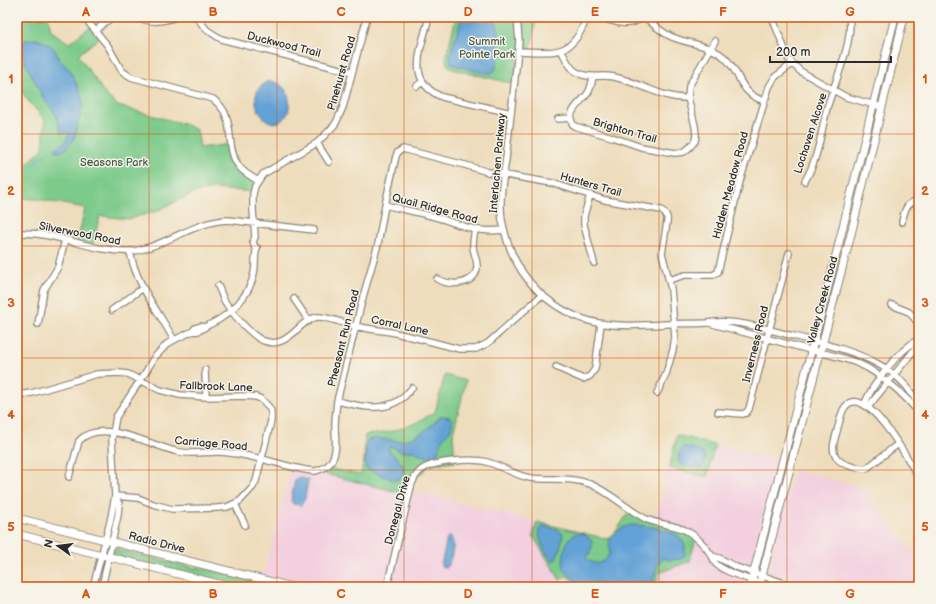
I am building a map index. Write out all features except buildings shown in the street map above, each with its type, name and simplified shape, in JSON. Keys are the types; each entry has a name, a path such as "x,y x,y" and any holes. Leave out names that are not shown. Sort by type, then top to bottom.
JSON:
{"main road":[{"name":"Valley Creek Road","path":"752,580 812,350 895,17"},
{"name":"Valley Creek Road","path":"760,582 820,352 904,17"},
{"name":"Radio Drive","path":"17,518 292,587"},
{"path":"17,534 231,587"}],"street":[{"path":"84,17 108,46 122,71 131,77 213,99 224,111 234,157 237,164 246,174 258,181 253,194 254,247 256,251 254,273 250,287 240,302 219,319 204,327 202,330 196,332 193,331 167,344 157,355 156,360 147,370 123,407 119,419 116,422 113,433 115,496 109,541 109,557 102,587"},
{"path":"96,32 105,22 115,17"},
{"path":"132,17 154,22 177,17"},
{"name":"Duckwood Trail","path":"196,17 207,30 220,38 352,72"},
{"name":"Pinehurst Road","path":"258,181 263,174 316,143 330,130 340,115 366,17"},
{"path":"429,17 418,63 422,82 433,92 442,96 511,113"},
{"name":"Interlachen Parkway","path":"517,17 519,40 501,210 504,230 518,266 542,295 554,305 570,314 602,324 622,326 728,322 769,330 860,355 874,361 894,375 911,392 919,408"},
{"path":"518,51 561,50 571,45 578,37 587,17"},
{"path":"599,17 624,24 636,22 644,17 658,29 671,37 710,49 718,53 728,62 744,88 751,96 764,101"},
{"path":"772,17 792,64 803,74 854,100 882,107"},
{"name":"Lochaven Alcove","path":"805,181 813,164 829,103 834,90 848,36 850,25 849,17"},
{"name":"Brighton Trail","path":"571,118 574,126 612,137 632,145 685,154 695,141 696,135 688,98 689,86 716,41"},
{"path":"561,50 568,63 574,70 583,75 592,77 613,77 670,97 688,98"},
{"name":"Hidden Meadow Road","path":"669,280 685,275 713,275 718,272 740,181 764,101 771,82 780,72 792,64"},
{"path":"558,119 571,118 574,110 590,89 592,77"},
{"path":"417,86 422,82"},
{"path":"316,143 329,162"},
{"name":"Hunters Trail","path":"400,150 405,149 488,172 552,183 605,200 661,210 665,213 668,217 662,253 672,296 674,344 666,374 657,393"},
{"name":"Pheasant Run Road","path":"262,459 314,471 326,466 333,458 335,452 335,418 337,401 378,244 397,153 400,150"},
{"path":"590,195 584,216 584,225 594,263"},
{"path":"902,222 906,207 914,201 919,201"},
{"name":"Quail Ridge Road","path":"385,205 441,219 475,230 504,230"},
{"name":"Silverwood Road","path":"17,233 38,234 106,250 137,251 156,245 201,225 217,221 228,220 314,230"},
{"path":"437,279 442,282 455,284 462,283 472,276 477,267 473,245 475,230"},
{"path":"38,324 44,290 58,267 65,240"},
{"path":"130,251 134,269 143,288 174,340"},
{"name":"Inverness Road","path":"718,412 742,414 747,412 789,253"},
{"path":"218,286 224,300 231,310 250,331 265,342 283,340 308,321 294,299"},
{"path":"112,310 143,288"},
{"name":"Corral Lane","path":"308,321 318,317 356,326 392,332 459,349 476,349 488,343 542,295"},
{"path":"892,306 909,312 919,324"},
{"name":"Interlachen Parkway","path":"706,323 820,352 870,369 903,394 919,412"},
{"path":"556,367 583,379 590,376 595,369 602,324"},
{"path":"866,406 868,395 887,369 903,351 919,339"},
{"path":"866,406 919,344"},
{"path":"205,370 206,397"},
{"name":"Fallbrook Lane","path":"17,395 32,393 97,374 128,374 171,394 206,397 251,396 261,399 265,402 270,411 271,417 262,459 253,487 244,498 234,504"},
{"path":"337,401 377,408 402,399 412,388"},
{"path":"898,444 867,468 843,463 837,458 833,449 842,411 851,402 860,402 887,427 898,444 919,478"},
{"name":"Carriage Road","path":"69,476 77,445 83,436 99,432 134,437 184,453 229,453 262,459"},
{"name":"Donegal Drive","path":"387,587 409,495 415,477 423,468 430,465 470,460 479,460 492,463 513,473 529,478 567,480 590,484 610,495 646,519 681,528 688,532 696,538 712,556 731,565 752,580 760,582"},
{"path":"115,496 138,498 172,509 218,508 227,507 234,504 245,525"},
{"path":"93,587 101,555 109,541"},
{"path":"760,582 775,587"},
{"path":"760,582 784,583 792,587"},
{"path":"916,587 919,583"}],"shaded area":[{"path":"677,435 778,461 745,587 655,587 659,573 690,561 655,522"},
{"path":"291,469 311,474 321,473 406,494 407,489 537,522 533,536 560,579 567,576 579,587 310,587 257,574 261,574 265,571"},
{"path":"794,470 861,487 919,560 915,578 917,581 919,580 919,587 764,587"}],"green space":[{"name":"Seasons Park","path":"17,17 48,17 51,31 69,43 91,26 100,37 78,55 106,95 118,106 184,124 197,130 200,148 231,144 237,164 258,181 254,192 214,189 194,193 157,211 129,219 100,216 92,247 77,243 85,208 36,199 17,198 17,167 27,164 43,148 45,120 25,97 17,81"},
{"name":"Summit Pointe Park","path":"456,17 552,17 551,20 537,18 530,51 518,51 514,84 452,69 448,66 446,58"},
{"path":"445,375 466,381 453,434 455,462 430,465 413,481 409,482 406,494 321,473 330,467 332,469 361,475 364,460 365,435 393,431 418,422 435,412"},
{"path":"677,435 715,445 707,477 669,468"},
{"path":"631,509 639,515 676,527 696,538 690,561 659,573 655,587 579,587 567,576 560,580 533,536 537,522 608,539 616,531"},
{"path":"115,549 279,587 242,587 121,557 114,553 113,551"}],"water":[{"path":"462,17 495,17 499,33 499,46 496,68 492,73 485,73 453,65 450,62 450,55"},
{"path":"37,39 52,46 59,60 70,70 80,91 83,104 74,139 66,149 59,152 55,149 65,142 69,134 67,132 61,133 56,115 44,99 25,63 20,45 25,40"},
{"path":"269,81 282,86 289,97 289,109 287,114 284,119 275,123 263,117 258,110 256,102 256,94 261,86"},
{"path":"441,416 450,417 452,419 452,424 450,430 443,438 436,455 426,457 414,451 402,452 391,446 389,447 389,451 404,467 402,477 397,480 393,480 366,469 365,462 368,440 376,438 397,441 405,440 424,431"},
{"path":"685,447 694,449 704,455 705,459 702,468 693,468 680,464 678,456 682,448"},
{"path":"298,477 308,480 305,499 301,505 293,504 291,500 295,480"},
{"path":"631,525 654,527 671,532 683,541 685,547 685,552 682,559 668,560 663,558 659,562 651,587 582,587 564,570 563,563 566,547 573,535 578,533 585,535 592,541 590,553 586,558 591,562 598,563 604,561 608,556 610,539 622,528"},
{"path":"543,526 557,529 563,535 560,549 555,560 553,561 547,555 541,541 539,529"},
{"path":"450,536 453,543 453,550 446,568 442,567 441,565 447,538"}],"waterway":[{"path":"32,17 33,27"},
{"path":"17,173 27,169 41,157 55,149"}]}
